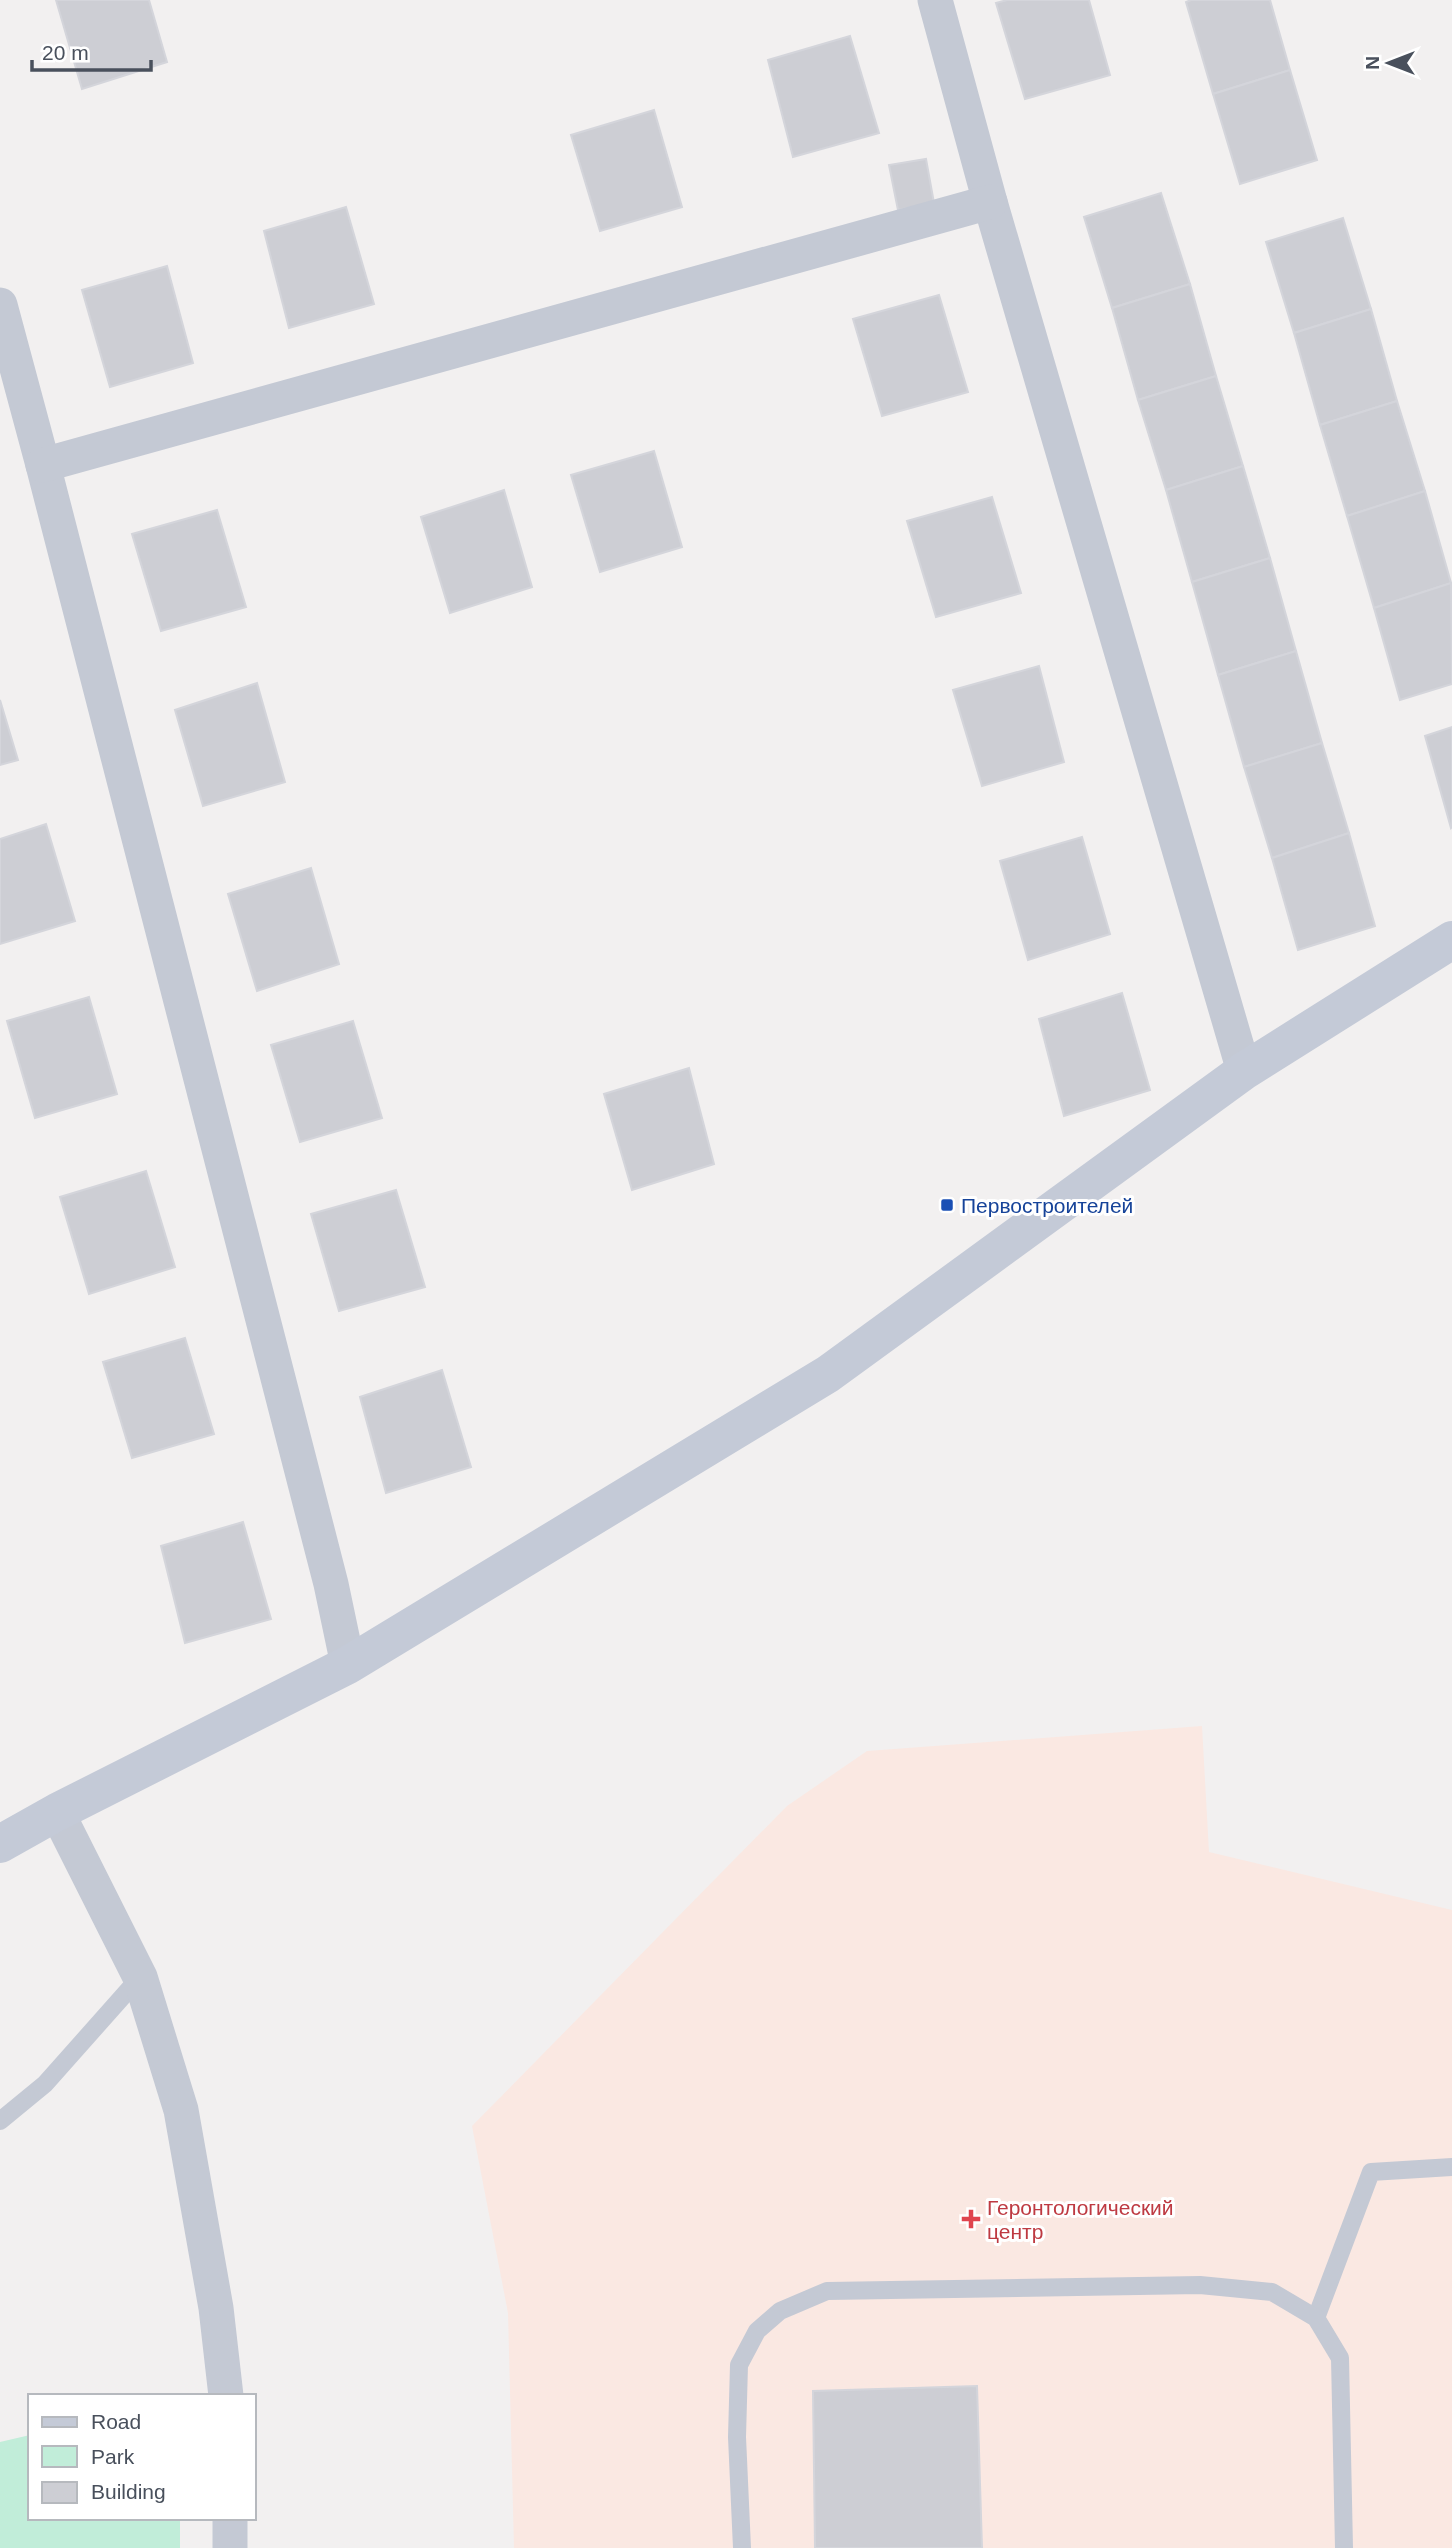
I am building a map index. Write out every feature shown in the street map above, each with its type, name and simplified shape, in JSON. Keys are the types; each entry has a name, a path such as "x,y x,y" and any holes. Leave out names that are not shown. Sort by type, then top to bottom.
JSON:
{"street":[{"path":"935,0 990,202 1244,1071"},
{"path":"44,465 990,202"},
{"path":"0,306 44,465 328,1571 348,1665"},
{"path":"0,1844 57,1812 348,1665 828,1374 1244,1071 1452,940"},
{"path":"57,1812 140,1977 181,2110 216,2308 226,2394"},
{"path":"230,2520 230,2548"}],"lane":[{"path":"0,2121 45,2084 140,1977"},
{"path":"1316,2318 1371,2172 1452,2167"},
{"path":"742,2548 737,2437 739,2365 757,2331 780,2311 827,2291 1200,2285 1272,2292 1316,2318 1340,2358 1344,2548"}],"shaded area":[{"name":"Геронтологический центр","path":"1202,1726 1209,1852 1452,1910 1452,2548 514,2548 508,2313 472,2126 787,1806 867,1751"}],"green space":[{"path":"28,2435 28,2520 180,2520 180,2548 0,2548 0,2442"}],"building":[{"path":"56,0 149,0 167,62 82,89"},
{"path":"1007,0 1089,0 1110,75 1025,99 996,3"},
{"path":"1270,0 1290,70 1213,94 1186,2"},
{"path":"850,36 879,133 793,157 768,60"},
{"path":"1290,70 1317,160 1240,184 1213,94"},
{"path":"654,110 682,207 600,231 571,135"},
{"path":"926,159 934,203 898,210 889,165"},
{"path":"1161,193 1190,284 1112,308 1084,217"},
{"path":"346,207 374,304 289,328 264,231"},
{"path":"1343,218 1371,309 1294,333 1266,242"},
{"path":"167,266 193,363 110,387 82,290"},
{"path":"1190,284 1216,376 1138,400 1112,308"},
{"path":"939,295 968,392 882,416 853,319"},
{"path":"1371,309 1397,401 1320,425 1294,333"},
{"path":"1216,376 1243,466 1166,490 1138,400"},
{"path":"1397,401 1425,491 1347,516 1320,425"},
{"path":"654,451 682,547 600,572 571,475"},
{"path":"1243,466 1270,558 1192,582 1166,490"},
{"path":"504,490 532,587 450,613 421,517"},
{"path":"1425,491 1451,583 1374,608 1347,516"},
{"path":"992,497 1021,593 936,617 907,521"},
{"path":"217,510 246,607 161,631 132,534"},
{"path":"1270,558 1296,651 1218,675 1192,582"},
{"path":"1451,583 1452,684 1400,700 1374,608"},
{"path":"1296,651 1322,743 1244,767 1218,675"},
{"path":"1039,666 1064,762 982,786 953,690"},
{"path":"257,683 285,782 203,806 175,710"},
{"path":"0,700 18,760 0,765"},
{"path":"1452,727 1452,827 1451,828 1425,736"},
{"path":"1322,743 1349,833 1272,858 1244,767"},
{"path":"46,824 75,921 0,944 0,839"},
{"path":"1349,833 1375,926 1298,950 1272,858"},
{"path":"1082,837 1110,934 1028,960 1000,861"},
{"path":"311,868 339,964 257,991 228,894"},
{"path":"1122,993 1150,1090 1064,1116 1039,1019"},
{"path":"89,997 117,1094 35,1118 7,1021"},
{"path":"353,1021 382,1118 300,1142 271,1045"},
{"path":"689,1068 714,1164 632,1190 604,1094"},
{"path":"146,1171 175,1267 89,1294 60,1197"},
{"path":"396,1190 425,1287 339,1311 311,1214"},
{"path":"185,1338 214,1434 132,1458 103,1362"},
{"path":"442,1370 471,1467 386,1493 360,1397"},
{"path":"243,1522 271,1619 185,1643 161,1546"},
{"path":"977,2386 982,2548 815,2548 813,2391"}],"place":[{"name":"Первостроителей","path":"947,1205"},
{"name":"Геронтологический центр","path":"971,2219"}]}
